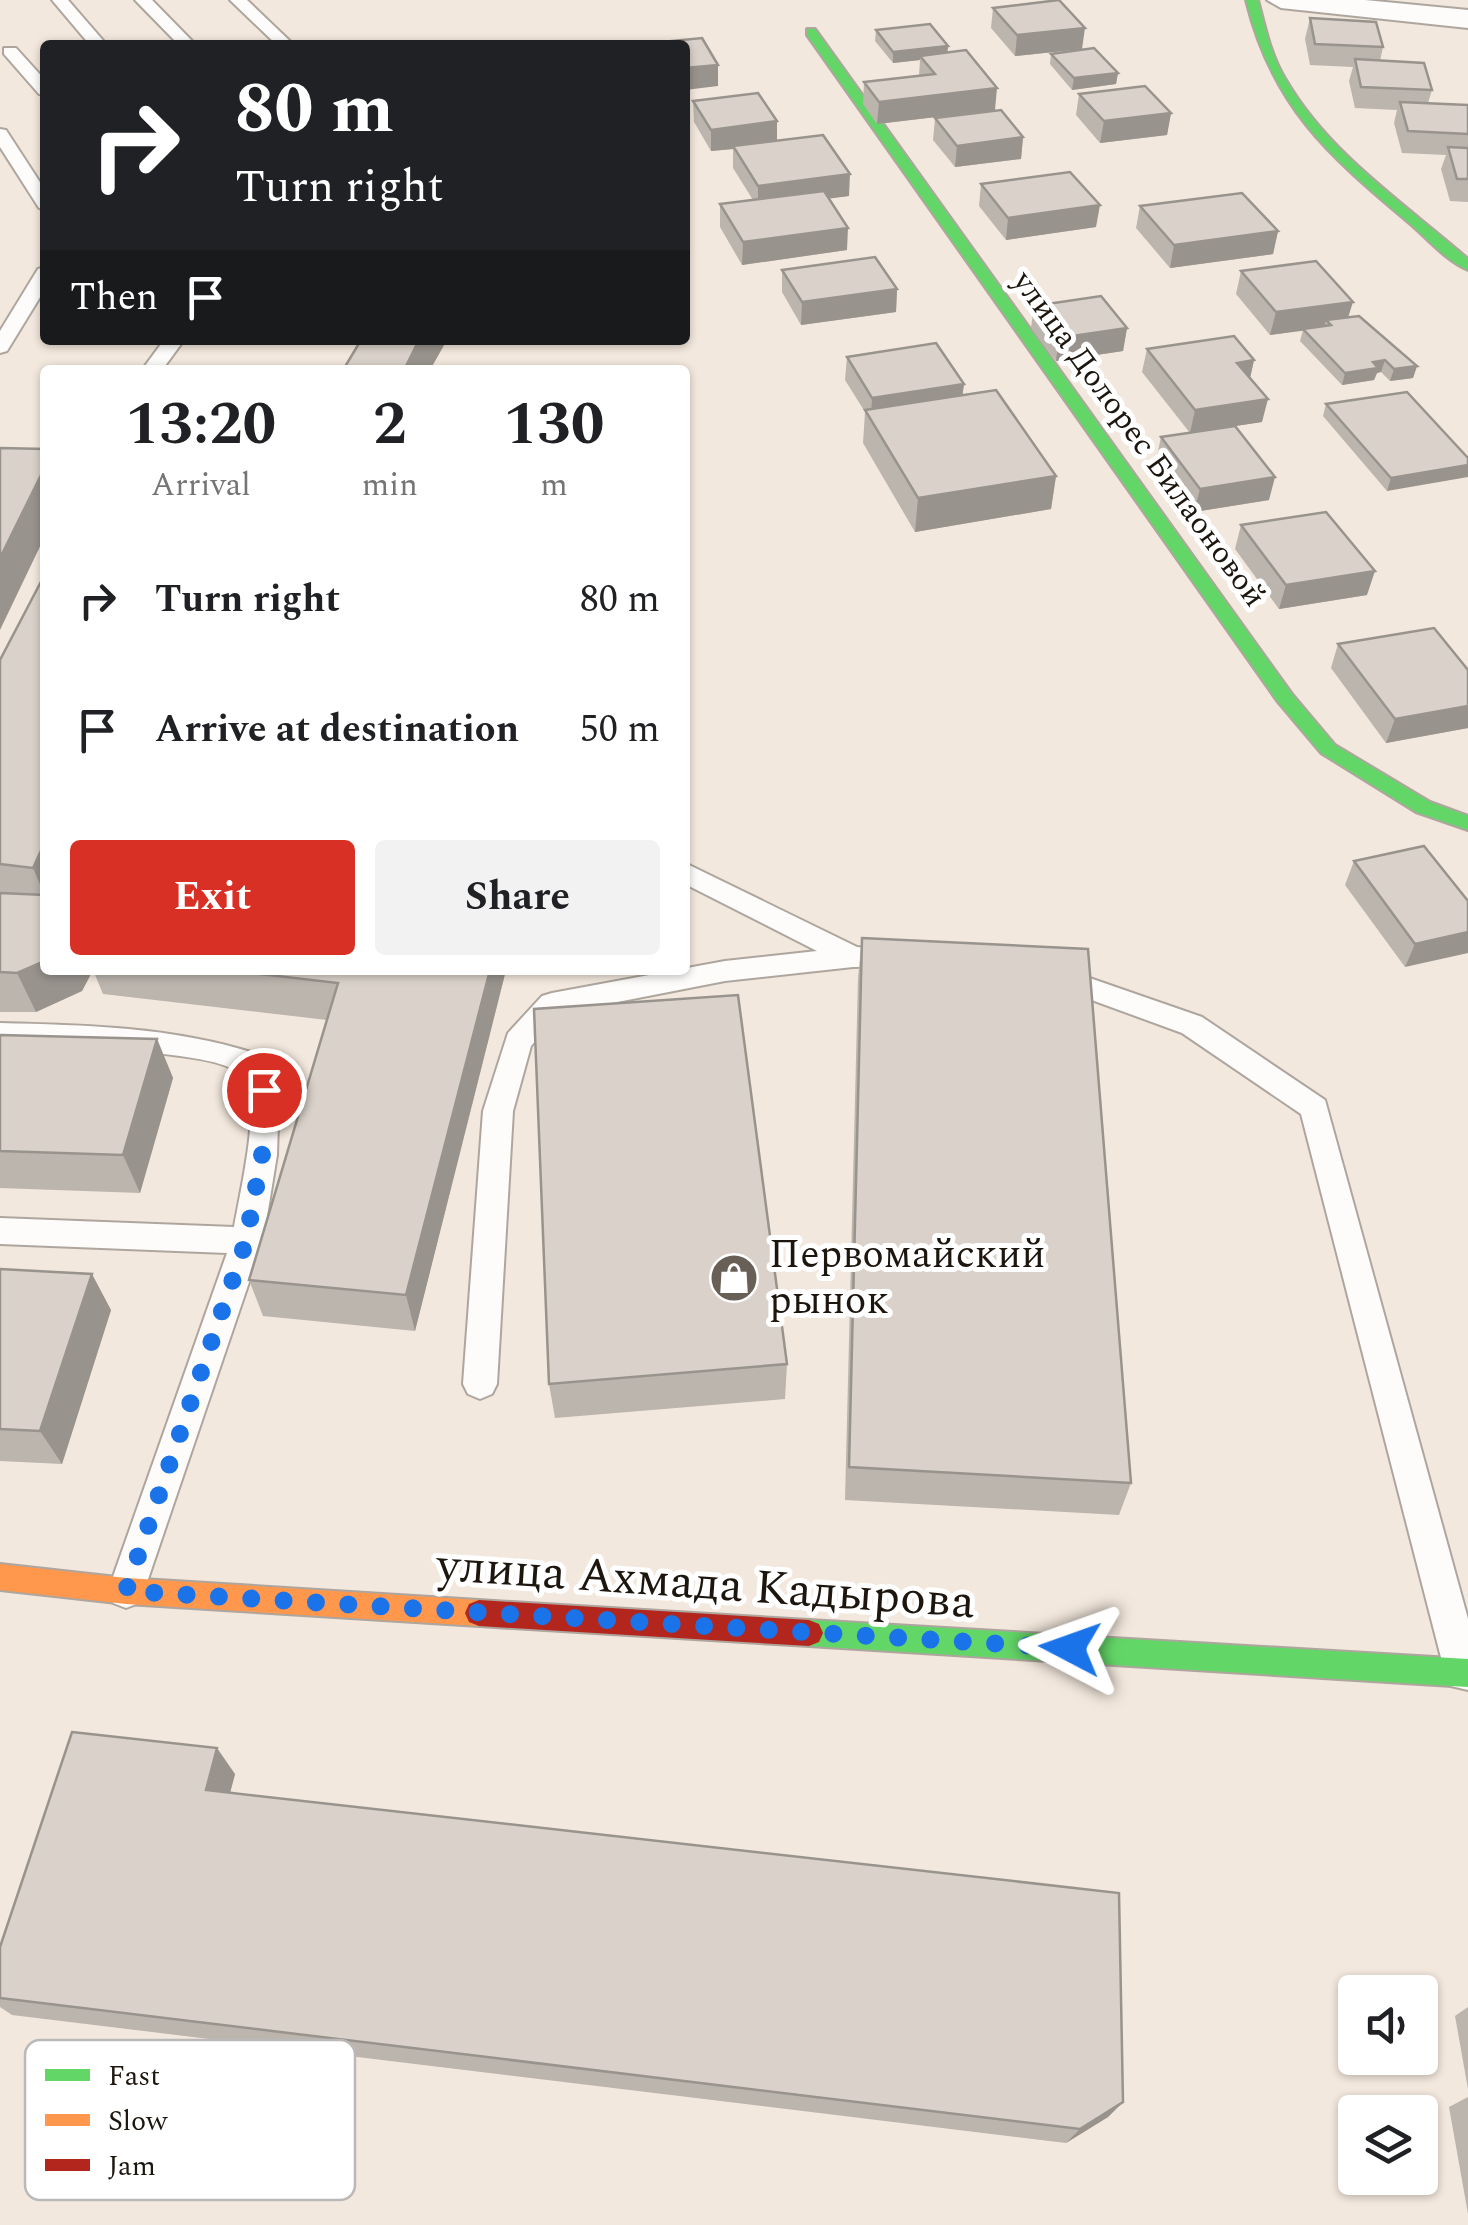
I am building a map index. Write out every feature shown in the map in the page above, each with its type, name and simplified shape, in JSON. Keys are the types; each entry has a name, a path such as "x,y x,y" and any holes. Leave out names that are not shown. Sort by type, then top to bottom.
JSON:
{"street":[{"path":"1252,0 1264,45 1286,91 1317,127 1468,266"},
{"path":"1281,0 1468,20"},
{"name":"улица Долорес Билаоновой","path":"811,32 1285,698 1328,748 1422,807 1468,823"},
{"name":"улица Ахмада Кадырова","path":"0,1577 126,1591 1466,1673"}],"lane":[{"path":"60,0 95,40"},
{"path":"143,0 183,40"},
{"path":"238,0 281,40"},
{"path":"10,51 40,84"},
{"path":"0,134 40,196"},
{"path":"0,347 40,281"},
{"path":"690,874 854,956"},
{"path":"480,1384 498,1111 518,1041 552,1004 725,970 854,956 933,961"},
{"path":"1033,967 1192,1025 1314,1108 1466,1673"},
{"path":"0,1034 102,1036 206,1050 244,1062 264,1090 262,1155 246,1241 126,1591"},
{"path":"0,1231 246,1241"}],"building":[{"path":"1059,0 1085,28 1017,35 993,8"},
{"path":"1310,18 1376,22 1383,47 1315,44"},
{"path":"930,24 948,46 893,52 876,30"},
{"path":"702,38 718,65 690,68 690,40 682,40"},
{"path":"1094,48 1118,73 1074,78 1051,54"},
{"path":"966,50 997,88 879,102 864,82 935,74 920,56"},
{"path":"1355,59 1424,63 1432,90 1361,87"},
{"path":"1145,86 1171,113 1104,121 1079,94"},
{"path":"758,93 777,121 711,130 693,101"},
{"path":"1400,102 1468,105 1468,134 1408,131"},
{"path":"1001,110 1023,137 957,146 935,118"},
{"path":"823,135 850,174 758,186 733,146"},
{"path":"1448,147 1468,148 1468,179 1457,179"},
{"path":"1070,172 1100,205 1008,218 981,184"},
{"path":"824,191 848,228 743,242 720,204"},
{"path":"1242,193 1278,231 1174,245 1140,206"},
{"path":"875,257 897,289 802,302 782,270"},
{"path":"1316,261 1353,302 1276,312 1241,271"},
{"path":"1101,296 1127,328 1059,338 1034,306"},
{"path":"1359,316 1417,366 1394,369 1385,360 1373,362 1378,368 1345,373 1303,329 1331,325 1326,320"},
{"path":"1234,336 1254,360 1237,363 1268,399 1195,410 1147,349"},
{"path":"936,343 964,384 872,398 847,357"},
{"path":"358,345 416,345 406,365 346,365"},
{"path":"996,390 1056,476 918,498 865,410"},
{"path":"1407,392 1468,458 1468,465 1391,478 1326,404"},
{"path":"1235,426 1275,477 1200,489 1161,437"},
{"path":"0,448 40,449 40,477 0,558"},
{"path":"1326,512 1375,571 1286,585 1241,525"},
{"path":"40,584 40,853 33,868 0,864 0,660"},
{"path":"1434,628 1468,670 1468,706 1395,719 1338,644"},
{"path":"1424,846 1468,901 1468,932 1415,944 1354,861"},
{"path":"0,893 40,895 40,963 17,973 0,972"},
{"path":"862,938 1088,949 1131,1483 849,1467"},
{"path":"269,975 489,975 406,1295 249,1280 338,983"},
{"path":"738,995 787,1364 549,1384 534,1009"},
{"path":"0,1035 157,1039 123,1155 0,1151"},
{"path":"0,1269 92,1274 40,1431 0,1429"},
{"path":"72,1732 217,1748 206,1790 1119,1893 1123,2102 1080,2129 0,1998 0,1947"}],"traffic: fast":[{"path":"1252,0 1271,62 1298,108 1366,180 1468,266"},
{"path":"811,32 1285,698 1328,749 1423,807 1468,823"},
{"path":"809,1633 1468,1673"}],"traffic: slow":[{"path":"0,1577 126,1591 479,1613"}],"traffic: jam":[{"path":"479,1613 809,1633"}],"place":[{"name":"Первомайский рынок","path":"734,1278"}],"route":[{"path":"264,1090 262,1155 246,1241 126,1591 1070,1648"}]}
